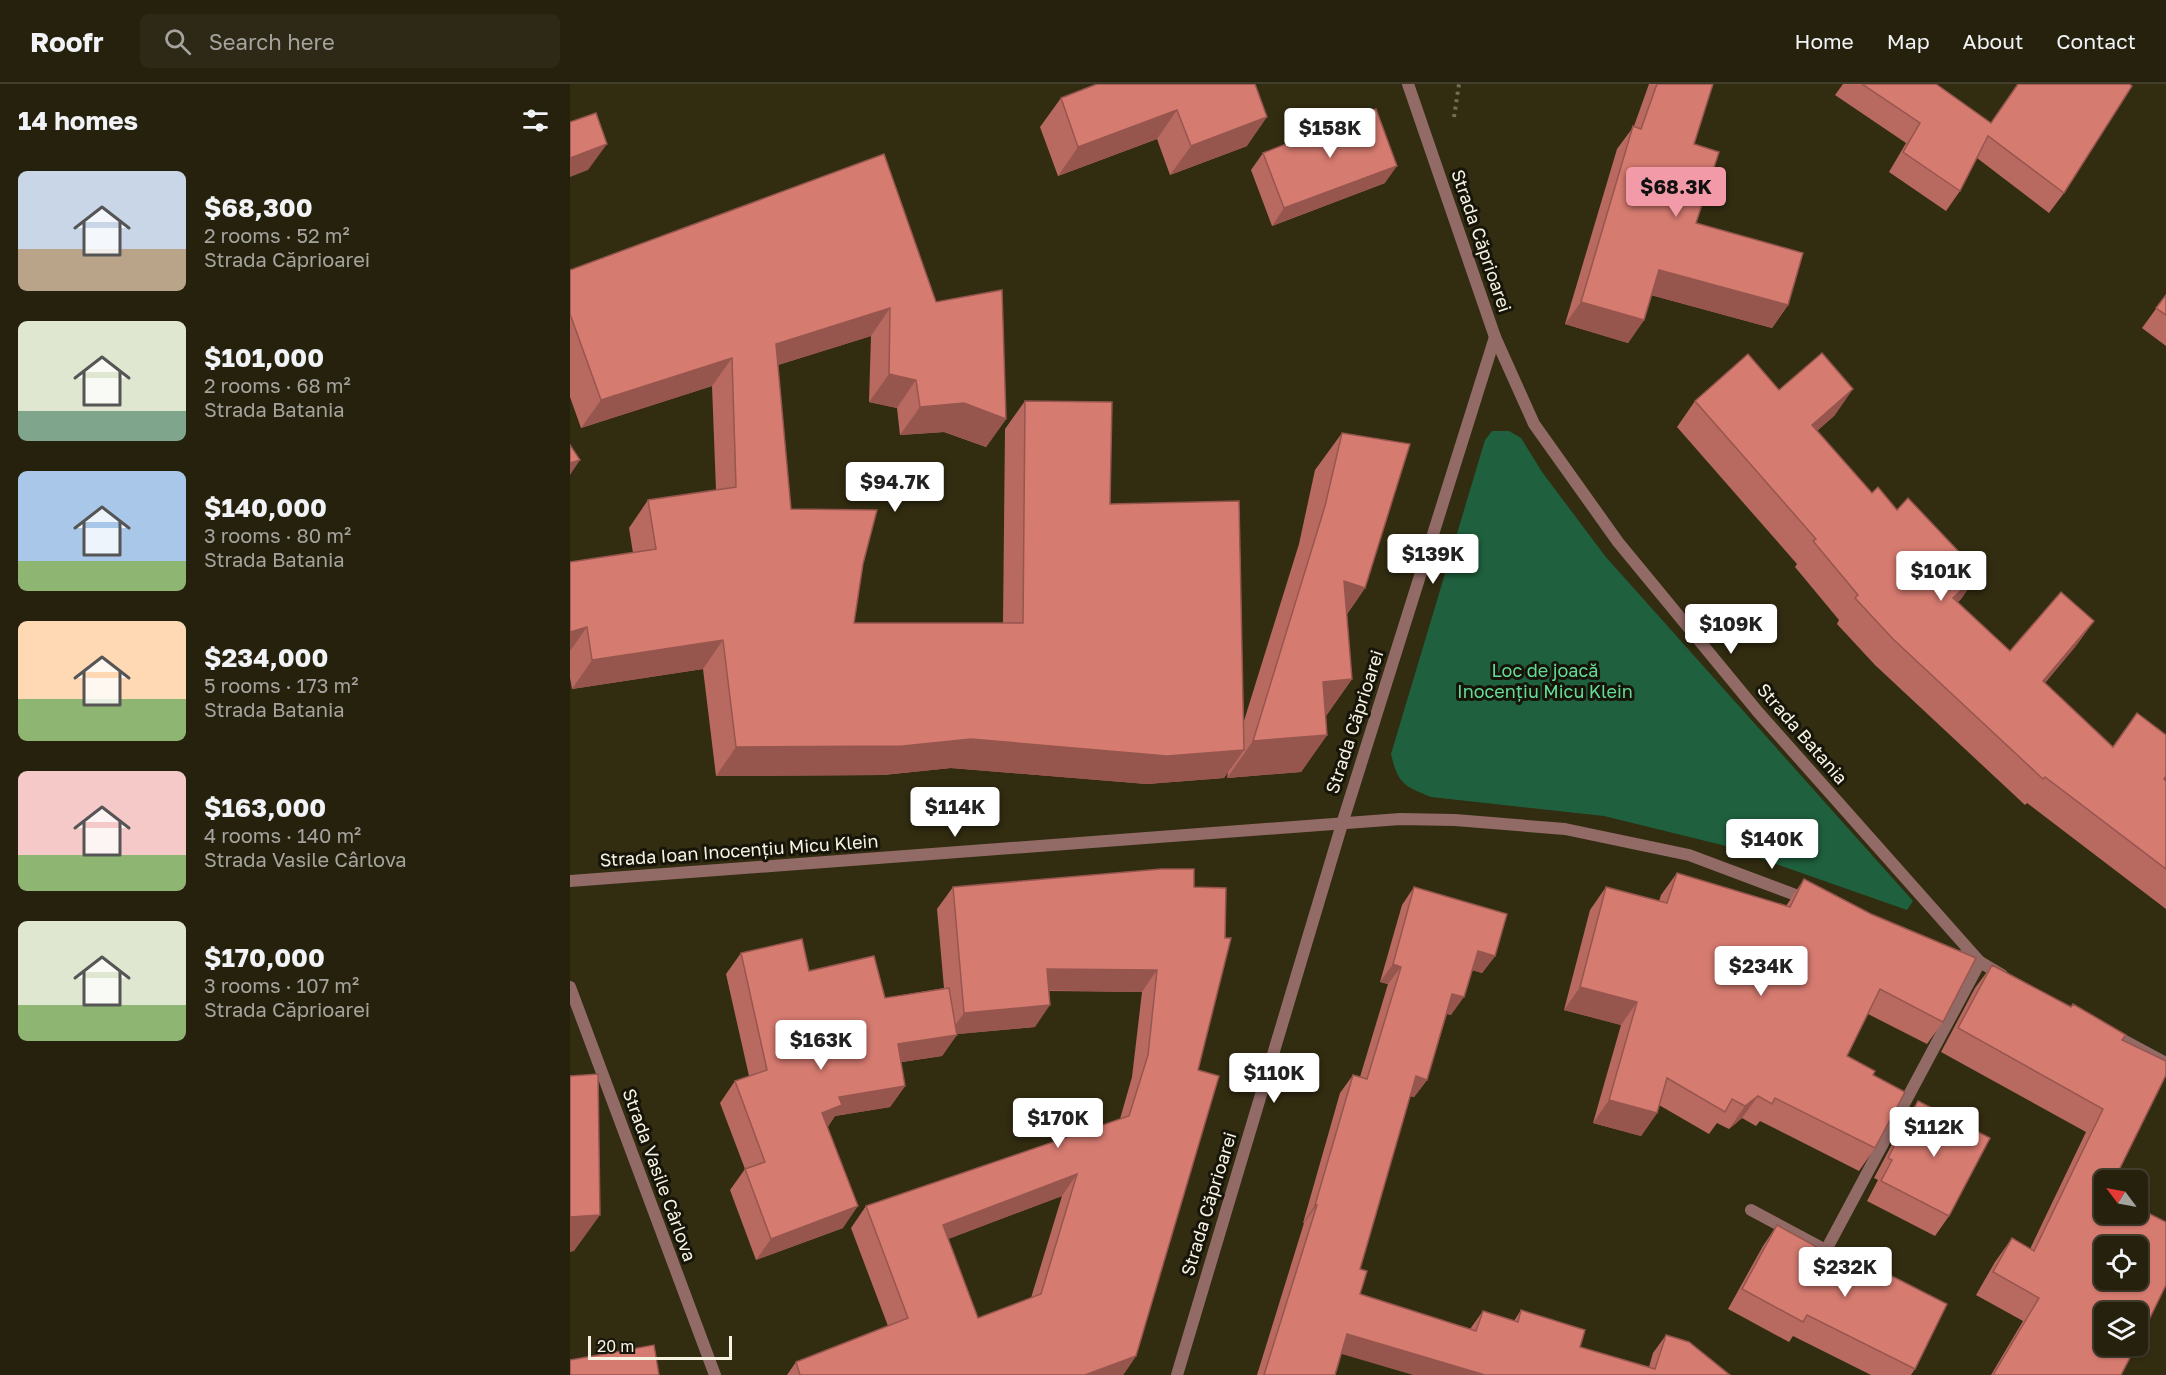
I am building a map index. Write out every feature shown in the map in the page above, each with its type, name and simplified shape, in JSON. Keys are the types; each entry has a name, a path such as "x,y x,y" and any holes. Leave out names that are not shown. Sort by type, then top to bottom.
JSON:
{"street":[{"name":"Strada Căprioarei","path":"1177,1375 1342,824 1495,337 1408,84"},
{"name":"Strada Batania","path":"1495,337 1534,424 1618,542 1758,712 1980,962"},
{"path":"1342,824 1400,819 1455,820 1565,829 1689,855 1823,905"},
{"name":"Strada Ioan Inocențiu Micu Klein","path":"570,881 1342,824"},
{"name":"Strada Batania","path":"1946,950 1980,962 2011,979"},
{"path":"1826,1250 1980,962"},
{"name":"Strada Vasile Cârlova","path":"570,987 715,1375"},
{"path":"2104,1030 2166,1064"},
{"path":"1751,1210 1878,1278"}],"path":[{"path":"1454,119 1460,84"}],"green space":[{"name":"Loc de joacă Inocențiu Micu Klein","path":"1492,431 1509,431 1521,438 1542,472 1605,556 1913,901 1907,910 1722,845 1604,816 1431,797 1404,783 1396,772 1391,754 1485,440"}],"building":[{"path":"1097,84 1255,84 1267,117 1191,146 1177,110 1078,147 1061,98"},
{"path":"1657,84 1713,84 1694,144 1719,152 1696,223 1803,253 1788,305 1659,270 1644,320 1581,302 1633,126 1641,129"},
{"path":"1862,84 1936,84 1991,123 2018,84 2129,84 2132,86 2064,193 1988,136 1960,191 1903,152 1920,123"},
{"path":"1376,109 1397,166 1284,208 1263,153"},
{"path":"596,113 607,144 570,158 570,122"},
{"path":"884,154 936,302 1002,290 1006,419 964,403 920,407 916,380 889,374 890,308 776,344 791,509 877,510 863,564 854,623 1023,623 1025,401 1112,402 1110,504 1239,501 1244,750 1167,756 971,739 903,746 736,747 723,640 592,660 587,627 570,632 570,562 656,549 648,500 736,487 732,358 601,400 570,314 570,270"},
{"path":"2166,295 2166,315 2156,308"},
{"path":"1822,353 1853,389 1812,425 1872,493 1878,487 1897,510 1908,498 1979,573 1953,598 2010,651 2061,592 2094,621 2043,681 2113,747 2137,713 2166,735 2166,776 2164,779 2166,781 2166,869 2045,777 2043,779 1893,639 1855,598 1858,595 1813,541 1816,539 1695,401 1748,354 1779,390"},
{"path":"1342,433 1410,444 1365,588 1344,581 1352,679 1323,682 1327,735 1253,741 1325,506"},
{"path":"570,445 580,460 570,463"},
{"path":"1161,869 1194,869 1194,887 1226,888 1225,938 1231,938 1198,1070 1219,1076 1136,1356 1085,1375 800,1375 796,1362 908,1318 866,1206 1129,1116 1148,1055 1157,970 1047,969 1050,1005 964,1013 953,887","holes":["1077,1174 1041,1294 978,1318 943,1225"]},
{"path":"1677,873 1790,907 1804,879 1871,914 1976,958 1943,1022 1880,989 1847,1056 1875,1071 1873,1075 1905,1092 1875,1148 1775,1098 1772,1104 1758,1096 1745,1106 1732,1099 1725,1112 1667,1078 1657,1113 1609,1100 1637,1002 1580,987 1606,887 1667,903"},
{"path":"1414,887 1507,914 1495,956 1478,951 1464,997 1452,994 1427,1080 1416,1076 1360,1269 1367,1271 1360,1294 1476,1331 1483,1311 1518,1322 1521,1310 1585,1330 1580,1347 1655,1369 1666,1335 1689,1342 1730,1375 1485,1375 1347,1334 1335,1375 1264,1375 1317,1205 1315,1205 1353,1075 1367,1079 1401,967 1393,964"},
{"path":"802,939 809,971 874,956 885,998 949,988 957,1035 898,1044 905,1086 839,1097 842,1105 822,1113 858,1206 771,1239 745,1169 765,1162 735,1081 767,1070 741,953"},
{"path":"1992,965 2071,1007 2073,1004 2126,1035 2122,1040 2166,1061 2166,1075 2119,1170 2094,1170 2094,1224 2148,1224 2148,1213 2166,1222 2166,1285 2148,1322 2148,1302 2094,1302 2094,1356 2131,1356 2121,1375 1993,1375 2039,1298 1993,1272 2012,1238 2034,1251 2103,1109 1958,1028"},
{"path":"598,1074 600,1215 570,1217 570,1076"},
{"path":"1918,1101 1990,1138 1949,1216 1881,1181 1892,1160 1888,1158"},
{"path":"1777,1225 1882,1283 1886,1273 1947,1304 1915,1369 1807,1315 1803,1322 1742,1289"},
{"path":"654,1345 659,1375 570,1375 570,1360"}]}
